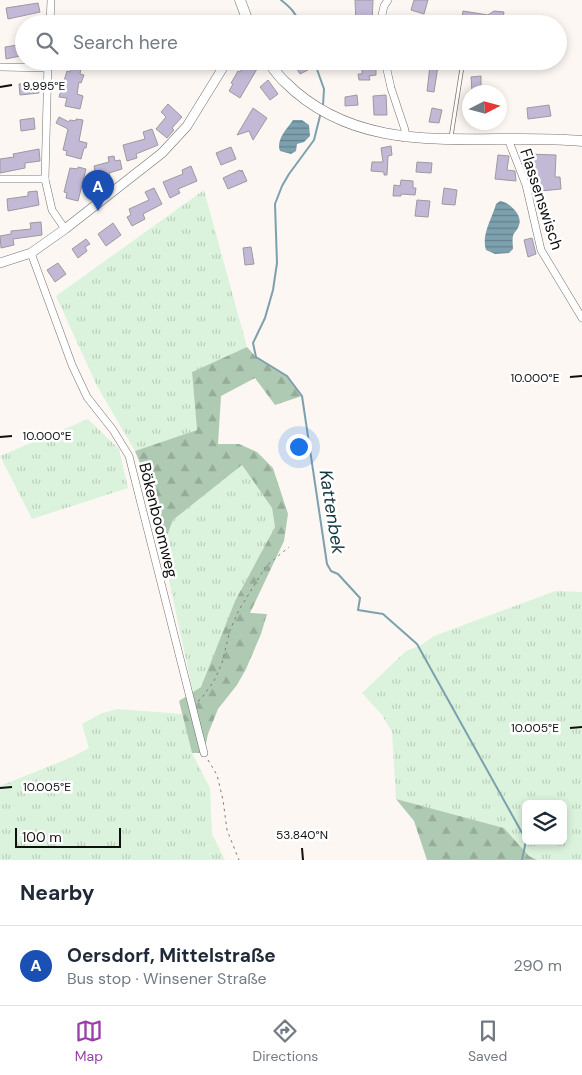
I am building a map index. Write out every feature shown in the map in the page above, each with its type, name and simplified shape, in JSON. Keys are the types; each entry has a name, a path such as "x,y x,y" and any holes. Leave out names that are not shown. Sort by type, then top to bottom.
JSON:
{"main road":[{"path":"240,0 246,15"},
{"path":"275,70 285,82 314,106 342,121 370,130 405,138 508,138 582,141"}],"street":[{"path":"50,15 51,0"},
{"path":"382,15 388,0"},
{"path":"0,67 15,66"},
{"path":"48,70 46,179 52,210 65,229"},
{"path":"0,263 31,253 65,229 162,153 187,126 221,70"},
{"path":"387,70 405,138"},
{"name":"Flassenswisch","path":"508,138 526,186 541,250 582,318"},
{"path":"0,179 46,179"},
{"name":"Bökenboomweg","path":"31,253 72,366 87,396 113,430 129,456 190,705 204,753"}],"lane":[{"path":"451,139 462,70"}],"path":[{"path":"190,705 201,699 214,681 222,663 230,630 239,610 266,566 289,547"},
{"path":"204,753 217,775 227,830 239,860"}],"green space":[{"path":"204,190 247,347 192,372 197,430 135,451 97,386 56,296"},
{"path":"247,347 256,357 287,376 302,396 275,405 255,378 221,396 218,444 239,444 257,452 273,468 288,514 284,541 250,613 267,614 261,634 237,685 218,709 208,734 204,753 192,753 179,701 201,687 235,601 275,527 272,508 242,465 173,520 162,548 152,493 135,451 197,430 192,372"},
{"path":"88,419 119,449 128,488 32,519 0,456"},
{"path":"242,465 272,508 275,527 235,601 201,687 193,692 162,548 173,520"},
{"path":"555,591 582,592 582,860 537,860 529,856 504,828 396,799 392,732 382,715 362,693 406,651 421,645 434,636"},
{"path":"118,709 182,714 192,753 210,788 212,834 225,860 0,860 0,786 72,757 89,748 82,724 102,713"},
{"path":"396,799 504,828 529,856 537,860 427,860 414,821"}],"water":[{"path":"293,120 302,120 309,125 310,136 304,142 297,144 296,151 291,154 280,151 279,147 283,134"},
{"path":"500,201 507,204 517,213 520,221 513,236 513,249 509,253 495,254 486,250 485,239 496,204"}],"building":[{"path":"355,0 373,0 372,15 356,15"},
{"path":"414,0 428,0 424,14 411,10"},
{"path":"38,3 40,12 15,15 15,17 8,19 6,8"},
{"path":"463,11 488,15 462,15"},
{"path":"494,11 504,12 504,15 488,15"},
{"path":"15,45 15,57 6,59 5,47"},
{"path":"71,70 81,70 80,74 84,75 81,83 79,82 77,94 83,96 80,109 65,106 67,98 59,97 67,71 70,72"},
{"path":"241,70 256,70 240,98 229,91 233,84 231,83 238,71 240,72"},
{"path":"298,70 308,70 300,74"},
{"path":"362,70 376,70 376,75 369,76 370,80 359,80 358,74 362,74"},
{"path":"430,70 437,70 434,92 427,91"},
{"path":"481,76 481,85 472,85 471,77"},
{"path":"268,80 278,94 270,100 260,87"},
{"path":"37,82 39,93 20,95 19,84"},
{"path":"357,95 358,105 345,106 345,97"},
{"path":"386,95 387,115 374,115 373,96"},
{"path":"168,104 182,117 172,128 174,130 167,138 156,129 166,117 161,112"},
{"path":"549,105 551,116 528,119 527,108"},
{"path":"253,108 267,118 253,140 249,131 237,135"},
{"path":"432,108 442,110 439,123 429,122"},
{"path":"59,117 69,122 70,120 76,121 76,119 83,120 79,141 87,143 81,159 66,155 67,151 63,150 68,129 56,123"},
{"path":"34,118 35,129 21,131 20,120"},
{"path":"152,129 158,145 136,154 137,158 127,161 123,145 145,139 143,132"},
{"path":"391,146 392,155 388,156 387,175 384,175 384,172 371,171 372,162 383,162 381,148"},
{"path":"231,147 236,159 221,165 216,153"},
{"path":"39,149 40,161 25,163 25,168 0,173 0,159 14,157 13,154"},
{"path":"528,154 556,155 555,177 560,177 561,189 541,191 541,184 535,184 534,170 528,170"},
{"path":"498,155 509,156 507,170 515,171 516,181 495,179"},
{"path":"114,156 115,161 120,160 122,169 109,173 110,176 97,180 94,166 109,162 108,157"},
{"path":"417,162 432,163 431,173 416,172"},
{"path":"191,166 197,181 178,189 180,193 170,198 163,182 183,174 182,170"},
{"path":"78,167 86,169 78,201 66,198 67,193 64,192 70,168 78,169"},
{"path":"240,170 241,172 242,170 247,181 228,189 223,178"},
{"path":"401,180 413,181 413,188 416,188 415,195 401,194 401,196 393,196 394,185 400,186"},
{"path":"154,188 162,204 143,214 145,219 132,226 127,217 131,215 129,209 149,200 145,192"},
{"path":"444,188 457,190 455,205 442,204"},
{"path":"37,191 39,205 8,211 7,199 28,196 28,192"},
{"path":"417,200 430,201 428,217 415,216"},
{"path":"41,222 42,235 13,239 14,245 1,248 0,236 11,234 11,231 31,229 30,223"},
{"path":"113,223 121,235 106,246 98,234"},
{"path":"532,238 536,254 528,257 524,240"},
{"path":"86,239 90,244 85,247 87,251 78,258 72,249"},
{"path":"251,247 254,264 245,265 243,248"},
{"path":"58,263 66,274 55,282 47,270"}],"waterway":[{"name":"Kattenbek","path":"281,0 296,15"},
{"name":"Kattenbek","path":"317,70 324,89 323,105"},
{"name":"Kattenbek","path":"321,112 314,140 289,174 275,204 277,263 273,290 265,318 253,343 256,357 287,376 302,396 327,564 331,571 338,574 360,598 358,610 383,614 417,644 522,833"},
{"name":"Kattenbek","path":"522,860 525,845"}],"place":[{"name":"Oersdorf, Mittelstraße","path":"98,211"}]}
